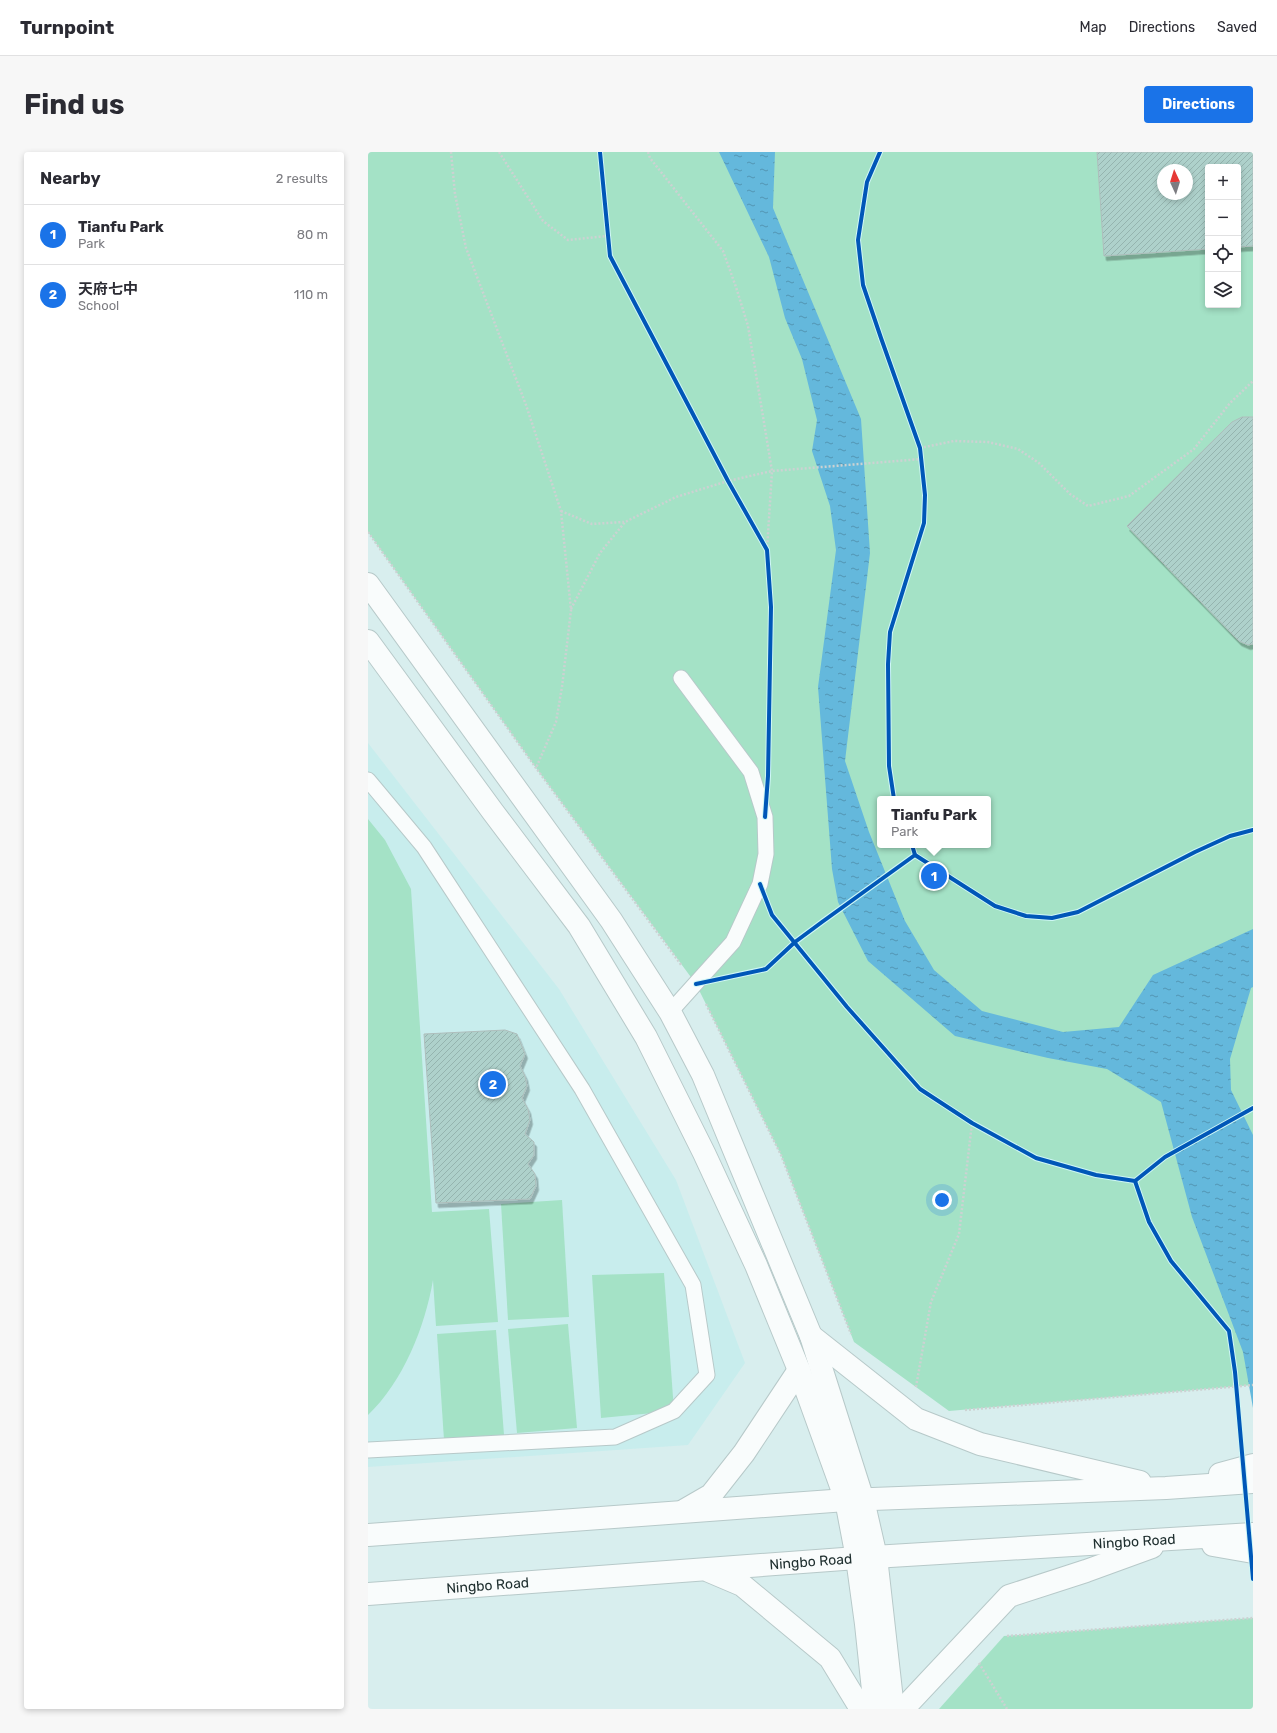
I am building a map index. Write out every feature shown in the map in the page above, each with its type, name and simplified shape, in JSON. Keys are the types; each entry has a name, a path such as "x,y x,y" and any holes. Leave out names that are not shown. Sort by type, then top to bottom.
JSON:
{"street":[{"path":"368,584 611,920 670,1012 703,1075 811,1336 855,1500 893,1709"},
{"path":"368,641 492,812 579,926 646,1038 704,1153 756,1265 855,1500"},
{"path":"811,1336 916,1419 980,1444 1166,1488 1253,1465"},
{"path":"682,1512 711,1495 744,1453 799,1370"},
{"path":"368,1535 855,1500 1166,1488 1253,1482"},
{"name":"Ningbo Road","path":"368,1594 866,1557 1253,1534"},
{"path":"902,1709 1009,1596 1086,1571 1175,1539 1253,1552"},
{"path":"866,1557 866,1624 875,1709"},
{"path":"706,1570 742,1585 830,1658 861,1709"}],"lane":[{"path":"670,1012 733,942 760,884 766,854 765,817 750,772 681,678"},
{"path":"368,780 424,847 582,1089 693,1285 707,1375 674,1411 615,1437 368,1450"}],"path":[{"path":"450,152 455,194 466,248 526,405 560,511 570,610 562,687 556,722 536,768"},
{"path":"499,152 542,221 568,240 606,236"},
{"path":"648,152 650,158 724,251 748,326 772,471 767,558"},
{"path":"606,228 608,242"},
{"path":"920,448 954,441 988,442 1018,449 1040,463 1070,494 1088,506 1129,496 1194,449 1230,403 1253,381"},
{"path":"918,441 923,466"},
{"path":"560,511 592,524 625,522 676,497 728,481 772,471 922,459"},
{"path":"724,474 732,488"},
{"path":"570,610 600,553 625,522"},
{"path":"368,532 536,768 696,984 781,1154 851,1335"},
{"path":"763,544 767,550"},
{"path":"965,1119 978,1126"},
{"path":"916,1387 931,1302 959,1234 972,1123"},
{"path":"1236,1379 1237,1395"},
{"path":"909,1383 921,1391"},
{"path":"964,1410 1253,1385"},
{"path":"1004,1636 1253,1618"},
{"path":"966,1641 1007,1709"},
{"path":"974,1669 984,1658"}],"shaded area":[{"path":"368,743 559,989 676,1180 745,1363 688,1445 368,1467"}],"green space":[{"path":"368,152 1253,152 1253,1385 949,1411 854,1342 781,1155 696,984 536,768 368,532"},
{"path":"368,819 385,840 411,889 432,1212 489,1209 498,1322 436,1326 433,1280 424,1316 411,1353 392,1387 381,1402 368,1415"},
{"path":"562,1200 569,1317 508,1320 501,1204"},
{"path":"664,1273 674,1411 601,1418 592,1275"},
{"path":"568,1324 577,1428 517,1433 508,1329"},
{"path":"496,1330 504,1435 444,1440 437,1334"},
{"path":"1253,1618 1253,1709 939,1709 1004,1636"}],"water":[{"path":"719,152 775,152 773,208 861,419 870,553 845,761 869,832 905,921 934,970 982,1011 1063,1032 1119,1027 1153,975 1253,929 1253,987 1251,988 1230,1059 1231,1090 1253,1135 1253,1408 1243,1352 1192,1217 1161,1102 1107,1069 1048,1058 955,1036 868,961 838,902 832,869 818,687 836,550 830,506 812,451 817,420 802,359 785,318 769,257"}],"building":[{"path":"1097,152 1253,152 1253,246 1241,247 1241,164 1205,164 1205,249 1104,256"},
{"path":"1242,417 1253,417 1253,644 1248,645 1239,641 1127,526 1232,422"},
{"path":"505,1030 517,1034 525,1054 520,1066 525,1076 527,1086 522,1098 528,1109 530,1120 525,1134 534,1142 534,1155 528,1164 535,1174 536,1186 530,1199 436,1203 424,1034"}],"cycle path":[{"path":"600,152 610,256 728,481 767,550 771,607 768,776 765,817"},
{"path":"880,152 867,182 858,240 863,285 920,448 925,495 924,523 890,632 888,664 889,766 894,796"},
{"path":"913,848 915,855 995,906 1026,916 1052,918 1078,912 1195,852 1230,836 1253,830"},
{"path":"696,984 766,969 795,942 915,855"},
{"path":"760,884 772,915 847,1007 920,1089 972,1123 1036,1158 1096,1175 1135,1181 1149,1222 1171,1261 1229,1331 1235,1372 1253,1579"},
{"path":"1135,1181 1165,1157 1253,1108"}],"place":[{"name":"Tianfu Park","path":"934,876"},
{"name":"天府七中","path":"493,1084"}]}
